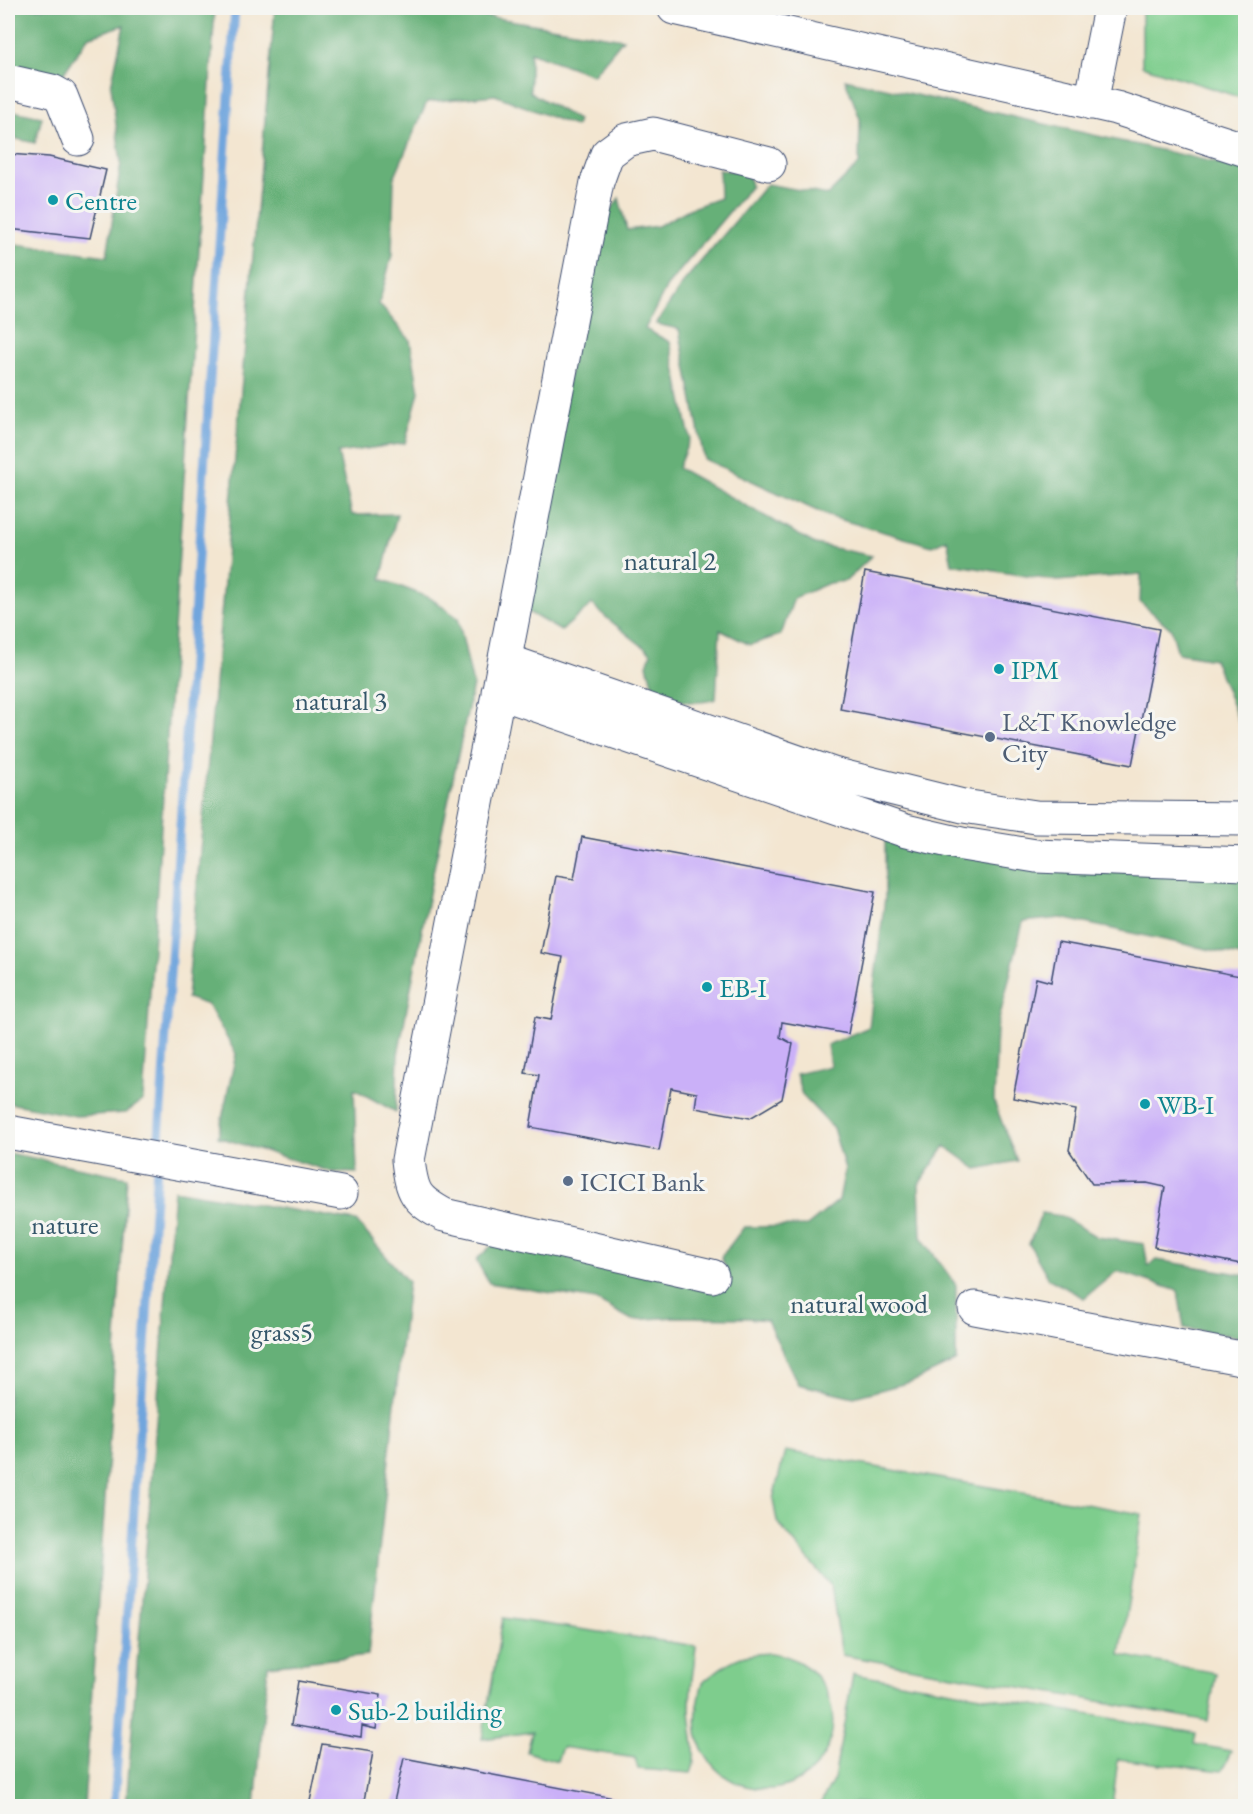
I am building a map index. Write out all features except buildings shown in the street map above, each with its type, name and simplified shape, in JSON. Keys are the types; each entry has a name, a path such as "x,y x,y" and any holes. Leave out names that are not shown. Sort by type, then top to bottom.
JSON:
{"street":[{"path":"674,8 1116,108 1245,150"},
{"path":"1091,103 1110,8"},
{"path":"8,81 52,91 61,96 78,139"},
{"path":"712,1276 444,1215 423,1203 411,1185 408,1160 597,182 607,154 626,140 653,134 769,164"},
{"path":"505,660 833,774 963,806 1036,817 1245,819"},
{"path":"498,692 906,831 962,844 1036,856 1245,864"},
{"path":"8,1132 340,1193"},
{"path":"975,1308 1245,1359"}],"green space":[{"path":"8,8 215,8 143,1100 126,1113 76,1116 8,1103 8,243 107,256 121,163 111,86 124,25 88,37 52,91 8,62"},
{"name":"natural 3","path":"275,8 436,8 623,39 593,75 530,52 530,92 578,120 576,126 495,95 427,102 394,178 392,255 379,304 410,340 419,392 405,443 338,453 352,515 397,514 381,579 430,598 458,618 473,685 434,868 398,1055 396,1112 354,1089 357,1173 332,1172 218,1137 236,1054 208,1005 187,998"},
{"path":"1142,8 1245,8 1245,99 1142,66"},
{"path":"845,79 1245,169 1245,730 1240,724 1214,659 1178,653 1171,629 1140,602 1141,574 1057,581 952,564 947,539 932,546 828,516 704,459 679,329 656,324 685,280 767,184 828,195 859,164 860,119"},
{"path":"8,110 42,117 35,143 8,137"},
{"name":"natural 2","path":"719,170 748,172 751,186 667,286 645,329 670,342 690,438 678,468 815,544 872,556 846,581 829,583 794,598 781,635 750,645 720,630 716,699 692,702 678,700 654,691 647,665 651,653 592,604 561,631 523,609 598,229 619,198 627,230 658,226 689,209 720,198"},
{"name":"natural wood","path":"885,838 1245,871 1245,957 1061,918 1023,922 997,1028 994,1102 1017,1161 977,1169 945,1146 919,1184 921,1237 956,1285 956,1361 914,1381 854,1397 798,1384 767,1320 676,1317 632,1320 596,1300 489,1283 476,1260 501,1237 727,1271 721,1257 744,1227 807,1226 839,1200 845,1169 833,1128 802,1095 796,1074 830,1066 827,1045 869,1027 885,897"},
{"name":"nature","path":"8,1153 127,1177 84,1806 8,1806"},
{"name":"grass5","path":"174,1190 356,1221 408,1282 368,1655 268,1666 255,1806 126,1806"},
{"path":"1042,1213 1061,1216 1097,1237 1144,1244 1148,1266 1157,1260 1245,1275 1245,1338 1184,1328 1178,1291 1117,1271 1084,1298 1049,1279 1029,1244"},
{"path":"785,1451 1142,1514 1120,1655 1216,1673 1208,1721 842,1655 831,1586 777,1522 773,1499"},
{"path":"503,1618 696,1646 690,1700 694,1750 691,1773 638,1769 635,1758 562,1747 557,1761 527,1752 532,1732 482,1739"},
{"path":"771,1653 793,1659 807,1667 818,1679 826,1692 833,1722 831,1738 825,1753 811,1771 785,1786 764,1789 733,1781 711,1763 698,1737 696,1721 701,1688 705,1681 734,1660 754,1654"},
{"path":"853,1674 1196,1733 1194,1744 1231,1751 1222,1771 1118,1759 1112,1806 885,1806 855,1803 847,1806 819,1806 834,1779"}],"waterway":[{"path":"114,1806 235,8"}],"place":[{"name":"Centre","path":"53,200"},
{"name":"IPM","path":"999,669"},
{"name":"L&T Knowledge City","path":"990,737"},
{"name":"EB-I","path":"707,987"},
{"name":"WB-I","path":"1145,1104"},
{"name":"ICICI Bank","path":"568,1181"},
{"name":"Sub-2 building","path":"336,1710"}]}
